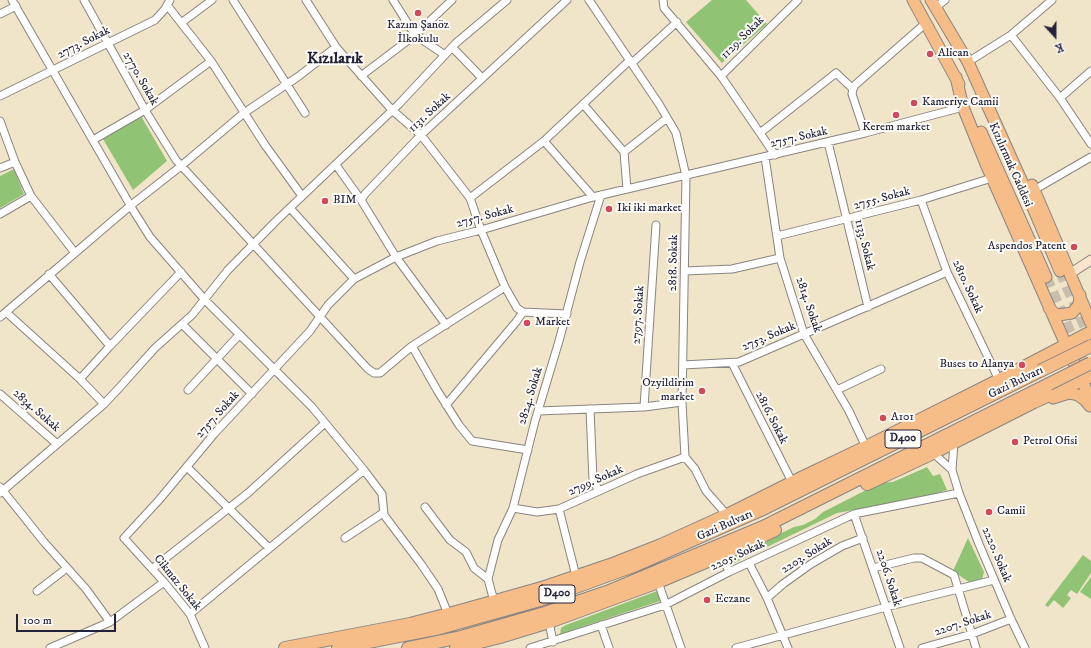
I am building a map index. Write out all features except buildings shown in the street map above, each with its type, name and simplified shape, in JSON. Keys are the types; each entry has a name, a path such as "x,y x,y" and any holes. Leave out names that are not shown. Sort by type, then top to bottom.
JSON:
{"highway":[{"path":"285,648 410,624 448,614 545,587 660,545 727,515 866,447 1091,332"},
{"name":"Gazi Bulvarı","path":"338,648 440,628 540,600 636,565 765,508 1091,346"},
{"name":"Gazi Bulvarı","path":"408,648 461,637 545,613 607,592 764,526 800,509 1091,363"},
{"path":"456,648 500,637 549,622 658,582 722,555 1086,378"},
{"path":"727,515 765,508 792,482"},
{"path":"778,528 800,509 829,504"}],"main road":[{"name":"Kızılırmak Caddesi","path":"913,0 956,77 1046,277"},
{"name":"Kızılırmak Caddesi","path":"933,4 968,62 1066,272"},
{"path":"968,62 990,97 1034,190 1066,272 1080,295 1091,323"},
{"path":"956,77 963,107 992,178 1065,345 1086,378 1091,402"},
{"path":"1049,307 1054,313 1072,313 1079,305 1080,295"},
{"path":"1018,411 1048,399 1069,393 1078,395 1085,400 1091,408"}],"street":[{"name":"2770. Sokak","path":"84,0 145,110 176,160 368,369 374,373 380,373 412,346 505,287"},
{"path":"181,23 212,0"},
{"path":"233,0 305,113"},
{"path":"306,0 336,47 392,110 421,135 470,198 481,230 505,287 517,308 523,312 567,314"},
{"path":"393,0 415,35 445,55"},
{"path":"361,76 415,35 452,0"},
{"path":"110,622 86,589 44,542 1,490 104,404 155,348 182,324 205,300 228,270 253,244 392,110 452,47 507,0"},
{"name":"1131. Sokak","path":"361,200 421,135 566,0"},
{"name":"2818. Sokak","path":"589,0 631,61 676,133 686,176 682,402 685,457"},
{"path":"663,0 664,8 721,76 775,155"},
{"name":"1129. Sokak","path":"721,76 798,0"},
{"path":"933,4 945,0"},
{"path":"968,62 1011,35 1052,0"},
{"path":"0,14 14,3 130,206 150,237 205,300 273,370 312,407 382,494 383,513 438,589 448,614"},
{"name":"2773. Sokak","path":"0,96 155,20 168,3"},
{"path":"168,3 181,23 211,61 265,145 302,196"},
{"path":"470,198 544,141 631,61 677,22"},
{"path":"865,133 852,94 855,85 926,23"},
{"path":"1011,35 1060,98 1091,144"},
{"path":"104,404 80,380 3,314 130,206 181,166 244,113 336,47"},
{"path":"452,47 482,78"},
{"path":"93,140 145,110 211,61"},
{"path":"1060,98 1091,71"},
{"path":"760,133 836,73 853,89"},
{"path":"583,104 624,152 627,189"},
{"name":"2757. Sokak","path":"124,538 159,500 214,434 310,331 328,305 354,279 396,257 437,241 481,230 597,196 775,155 963,107"},
{"path":"624,152 667,118"},
{"path":"0,121 15,162 31,196 75,253"},
{"path":"544,141 597,196"},
{"name":"1133. Sokak","path":"828,142 868,307"},
{"name":"2814. Sokak","path":"765,157 780,258 804,334 849,410 866,447"},
{"path":"1034,190 1091,157"},
{"path":"0,168 15,162"},
{"path":"336,165 361,200 396,257 446,325"},
{"name":"2755. Sokak","path":"777,236 846,220 921,200 992,178"},
{"path":"0,214 31,196"},
{"name":"2824. Sokak","path":"494,601 488,579 498,540 513,508 538,411 567,314 597,196"},
{"name":"2810. Sokak","path":"921,200 947,272 999,380"},
{"path":"290,208 354,279"},
{"name":"2797. Sokak","path":"644,407 656,225"},
{"path":"685,271 732,269 780,258"},
{"path":"1066,272 1091,260"},
{"path":"80,380 110,346 181,272"},
{"name":"2753. Sokak","path":"683,365 732,364 739,362 947,272"},
{"path":"49,274 110,346"},
{"path":"446,405 523,312"},
{"path":"182,324 252,394"},
{"path":"188,390 216,358 239,335"},
{"path":"412,346 446,405 472,441 528,450"},
{"name":"2816. Sokak","path":"732,364 792,482"},
{"path":"837,390 881,369"},
{"name":"2834. Sokak","path":"0,394 57,444"},
{"path":"538,411 644,407 682,402"},
{"path":"590,409 592,480 599,491"},
{"path":"152,569 229,508 274,470 325,423"},
{"path":"952,470 954,443"},
{"path":"933,453 952,470"},
{"path":"685,457 695,469 706,491 727,515"},
{"name":"2799. Sokak","path":"513,508 537,512 559,509 637,474 685,457"},
{"path":"187,466 269,548"},
{"path":"190,614 364,470"},
{"name":"2220. Sokak","path":"952,470 959,493 994,580 1010,619 1025,648"},
{"name":"2205. Sokak","path":"530,648 553,642 665,605 729,572 854,514 959,493"},
{"path":"425,507 450,540 466,552 474,568 488,579"},
{"path":"559,509 576,576"},
{"path":"345,538 383,513"},
{"name":"2206. Sokak","path":"854,514 900,648"},
{"name":"Cikmaz Sokak","path":"124,538 164,582 190,614 205,648"},
{"name":"2203. Sokak","path":"766,598 811,564 842,546 863,538"},
{"path":"722,555 729,572"},
{"path":"873,568 914,558 922,558 954,575 976,648"},
{"path":"749,563 784,636 788,648"},
{"path":"37,591 67,568"},
{"path":"736,648 886,607 994,580"},
{"path":"50,648 110,622 164,582"},
{"path":"658,582 681,648"},
{"name":"2207. Sokak","path":"922,648 972,634 1010,619"},
{"path":"549,622 553,642"},
{"path":"601,625 609,648"}],"green space":[{"path":"712,0 746,0 767,24 722,63 686,22"},
{"path":"141,116 167,161 133,190 103,139"},
{"path":"14,169 24,194 0,208 0,176"},
{"path":"927,467 933,476 940,474 947,490 922,498 837,513 732,564 729,558 794,527 803,525 815,519 823,512 880,483 893,482"},
{"path":"968,538 984,572 982,579 969,582 953,571"},
{"path":"1083,555 1091,561 1091,573 1077,594 1071,590 1067,595 1071,598 1063,608 1054,600 1048,607 1045,605"},
{"path":"1091,577 1091,599 1080,592"},
{"path":"657,591 660,601 560,634 561,628 566,625"}],"tunnel":[{"path":"1060,271 1091,340"},
{"path":"1046,277 1088,374"}],"place":[{"name":"Kazım Şanöz İlkokulu","path":"418,13"},
{"name":"Alican","path":"930,54"},
{"name":"Kameriye Camii","path":"914,103"},
{"name":"Kerem market","path":"896,115"},
{"name":"BIM","path":"325,201"},
{"name":"Iki iki market","path":"609,209"},
{"name":"Aspendos Patent","path":"1074,247"},
{"name":"Market","path":"527,323"},
{"name":"Buses to Alanya","path":"1022,365"},
{"name":"Ozyildirim market","path":"702,391"},
{"name":"A101","path":"883,418"},
{"name":"Petrol Ofisi","path":"1015,442"},
{"name":"Camii","path":"989,512"},
{"name":"Eczane","path":"707,600"}],"district":[{"name":"Kızılarık","path":"335,60"}]}
